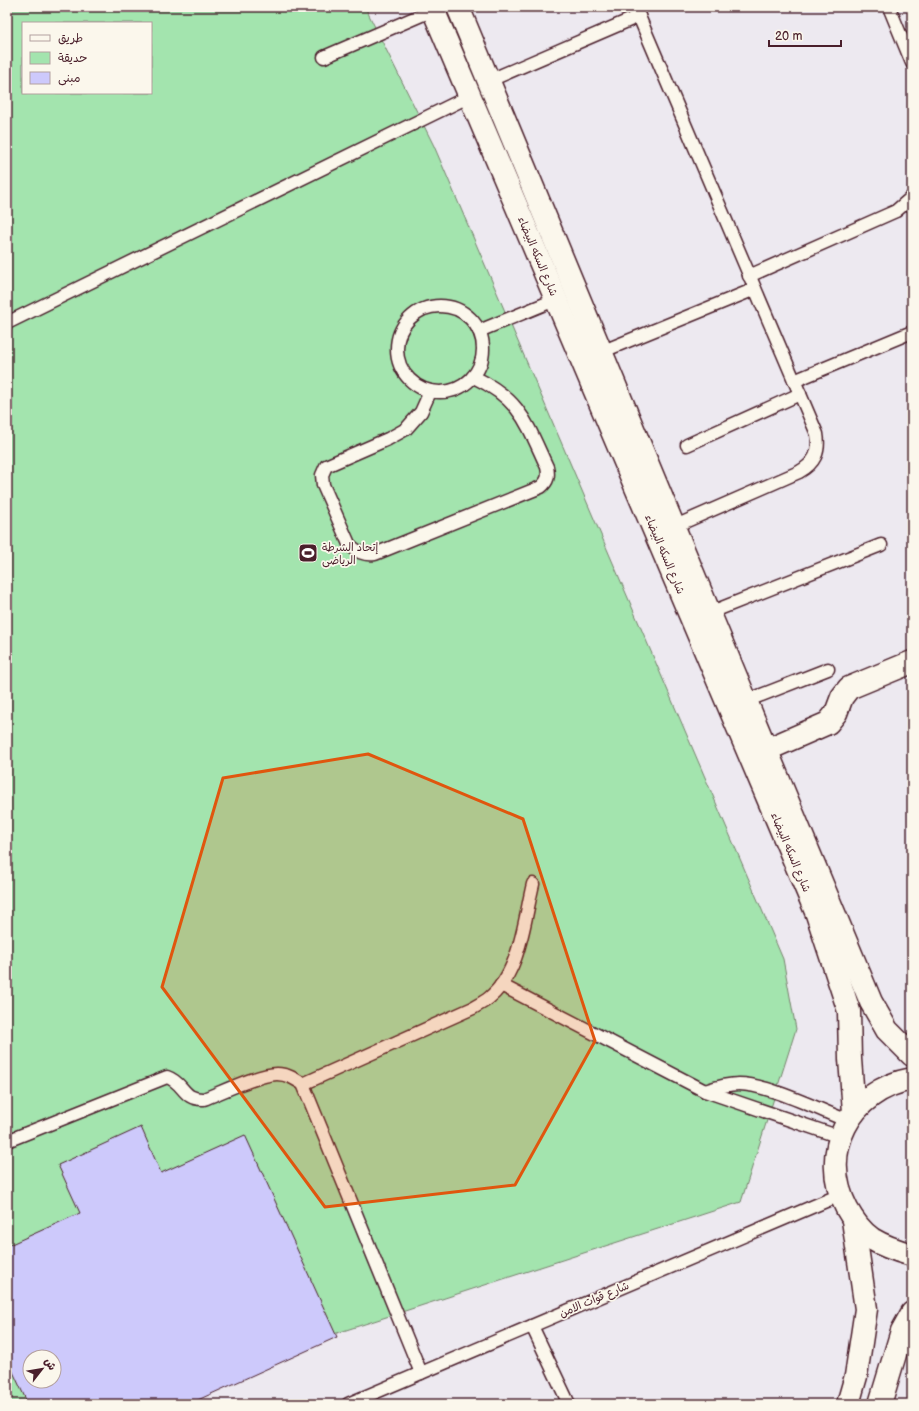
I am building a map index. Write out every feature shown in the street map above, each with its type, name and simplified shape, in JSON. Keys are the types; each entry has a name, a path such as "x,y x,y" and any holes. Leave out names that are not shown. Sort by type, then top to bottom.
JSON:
{"street":[{"name":"شارع السكه البيضاء","path":"458,7 871,1002 888,1030 912,1055"},
{"name":"شارع السكه البيضاء","path":"433,8 817,914 849,1011 850,1059 847,1124 836,1166 840,1195 853,1220"},
{"path":"766,750 828,723 836,713 842,697 849,688 912,662"},
{"path":"847,1124 872,1094 896,1082 912,1079"},
{"path":"853,1220 872,1238 894,1251 912,1255"},
{"path":"848,1404 856,1376 866,1308 853,1220"},
{"path":"880,1404 902,1331 912,1313"}],"lane":[{"path":"889,7 912,63"},
{"path":"324,57 433,8"},
{"path":"488,81 637,12 817,434 818,446 816,457 809,466 673,527"},
{"path":"7,324 470,96"},
{"path":"749,276 896,211 912,197"},
{"path":"601,352 755,289"},
{"path":"479,331 557,299"},
{"path":"441,305 457,309 470,318 479,331 484,346 482,362 474,377 462,387 446,392 430,392 416,386 404,374 397,360 396,344 401,328 412,316 425,308 441,305"},
{"path":"794,381 912,332"},
{"path":"430,392 421,412 406,429 388,439 335,461 326,466 322,475 324,485 349,544 356,551 365,555 375,554 541,488 546,482 549,474 547,467 523,417 510,400 493,386 474,377"},
{"path":"687,444 800,394"},
{"path":"709,613 882,545"},
{"path":"746,701 828,669"},
{"path":"303,1084 473,1008 488,998 501,985 513,964 533,884"},
{"path":"501,985 706,1091 847,1124"},
{"path":"7,1141 167,1078 175,1080 186,1095 195,1099 204,1099 263,1077 278,1074 292,1077 303,1084 421,1373"},
{"path":"706,1091 722,1086 739,1084 757,1086 847,1124"},
{"name":"شارع قوات الامن","path":"348,1404 840,1195"},
{"path":"532,1326 569,1404"}],"highlighted area":[{"path":"368,754 523,819 595,1041 515,1185 325,1207 162,987 223,778"}],"green space":[{"name":"إتحاد الشرطة الرياضى","path":"7,7 365,7 434,146 783,959 796,1029 741,1202 118,1404 7,1404"}],"building":[{"path":"141,1127 161,1173 245,1135 337,1337 189,1404 28,1404 7,1359 7,1246 80,1213 58,1165"}],"place":[{"name":"إتحاد الشرطة الرياضى","path":"308,553"}]}
